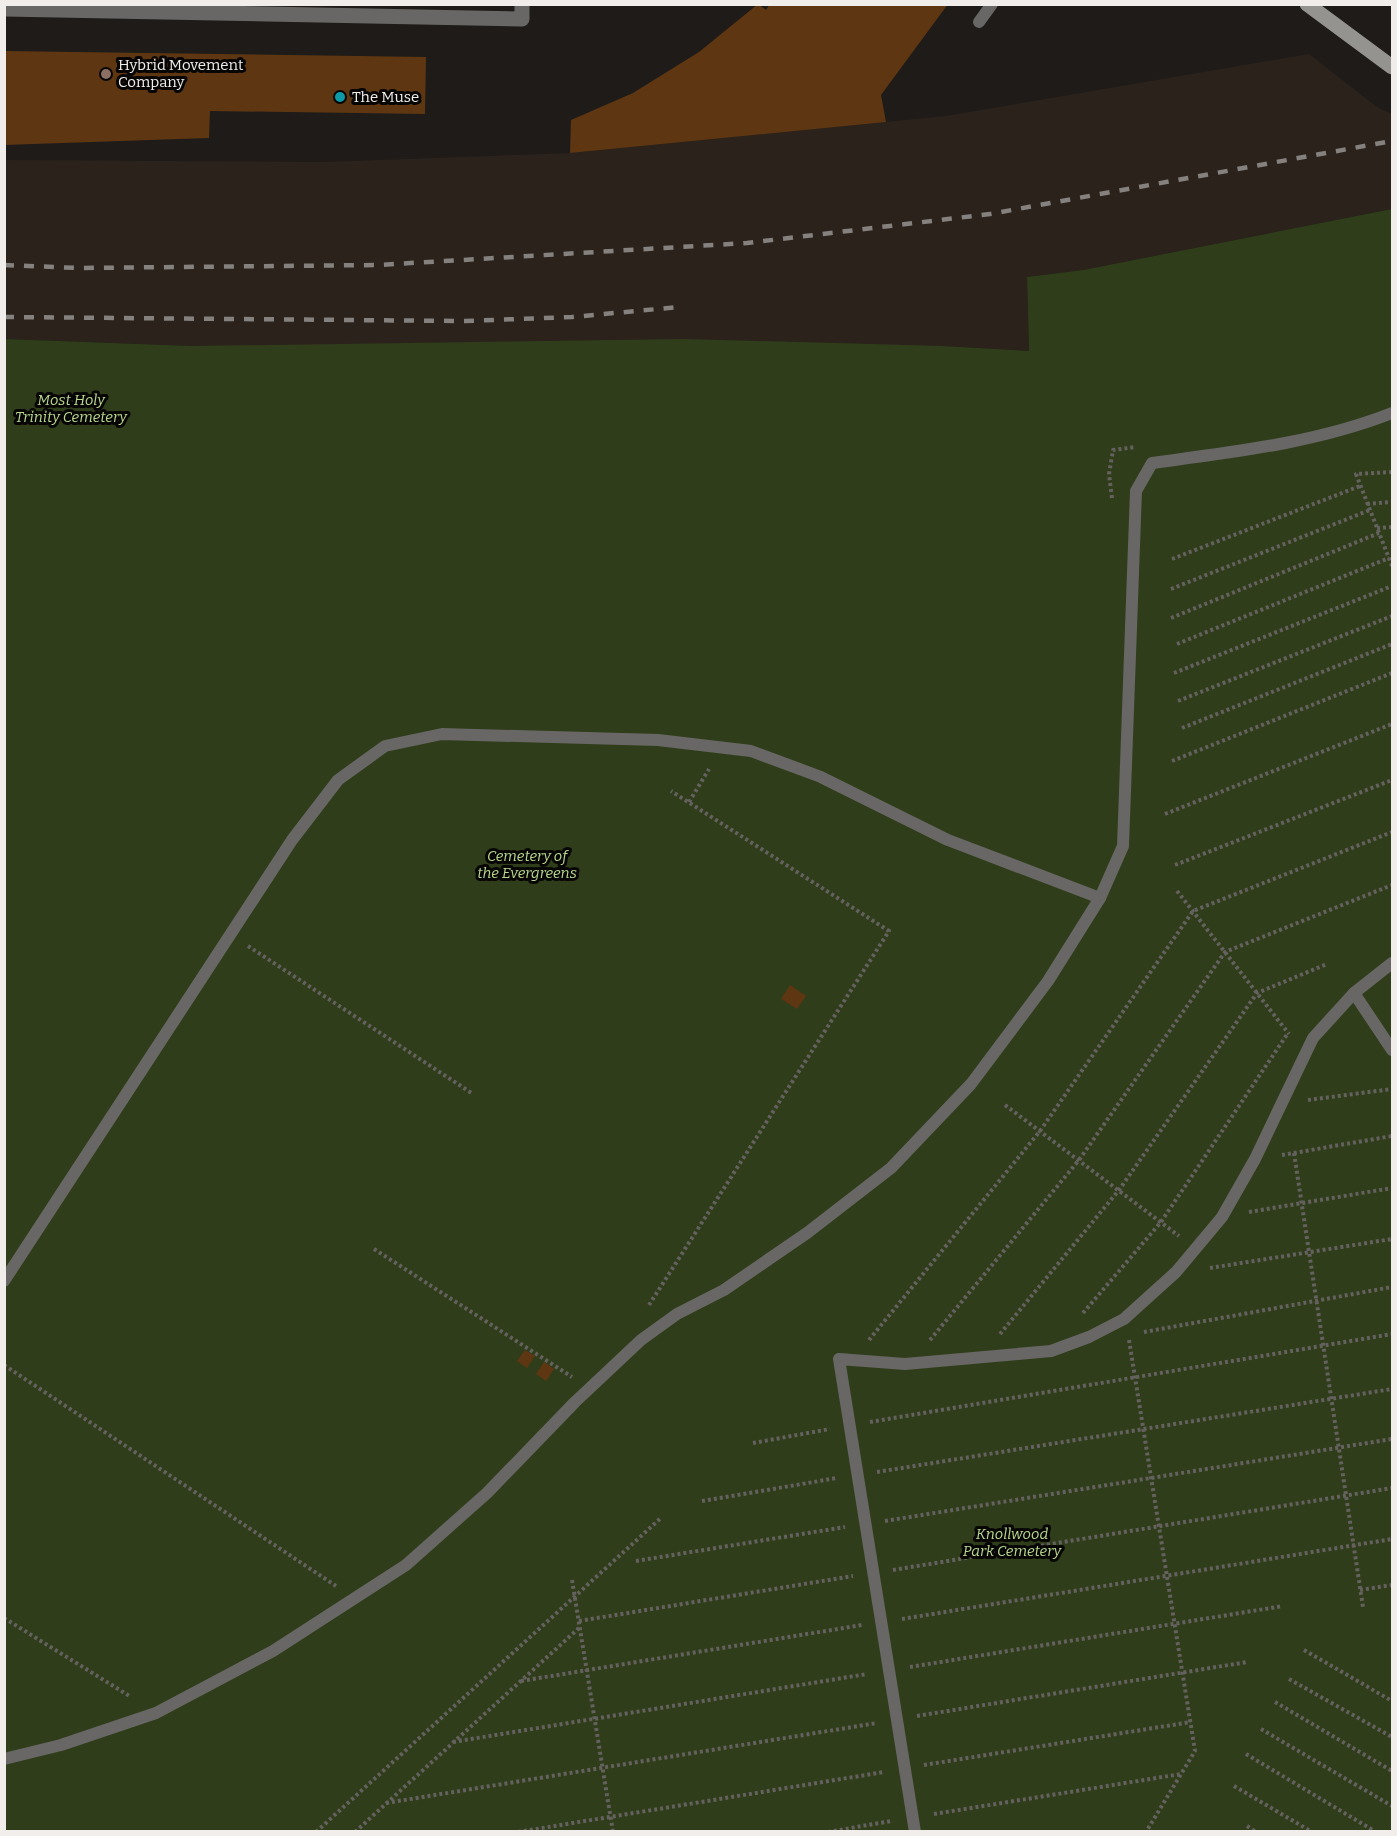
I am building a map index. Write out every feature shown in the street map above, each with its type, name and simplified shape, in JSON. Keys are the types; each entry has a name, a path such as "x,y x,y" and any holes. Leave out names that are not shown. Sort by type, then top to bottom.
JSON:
{"main road":[{"path":"1307,4 1392,67"}],"street":[{"path":"4,9 522,12"}],"lane":[{"path":"979,22 992,4"},
{"path":"4,1759 61,1745 156,1713 273,1651 406,1565 487,1493 575,1401 641,1340 677,1314 724,1290 807,1233 891,1168 971,1084 1048,981 1100,898 1123,846 1136,491 1152,463 1274,445 1351,429 1392,413"},
{"path":"4,1281 292,840 339,780 386,746 442,734 658,740 751,751 821,777 948,840 1100,898"},
{"path":"915,1832 839,1359 911,1363 1051,1351 1089,1337 1124,1319 1176,1272 1222,1217 1255,1160 1313,1038 1354,993 1392,963"},
{"path":"1354,993 1392,1050"}],"path":[{"path":"1112,507 1109,474 1113,450 1148,445"},
{"path":"1392,472 1356,474 1390,555 1392,566"},
{"path":"1172,559 1360,486"},
{"path":"1367,504 1392,502"},
{"path":"1171,589 1370,510"},
{"path":"1377,528 1392,527"},
{"path":"1171,618 1379,533"},
{"path":"1177,644 1390,555"},
{"path":"1174,673 1392,586"},
{"path":"1178,701 1392,616"},
{"path":"1182,728 1392,644"},
{"path":"1172,761 1392,673"},
{"path":"1165,814 1392,724"},
{"path":"689,802 723,748"},
{"path":"1175,865 1392,780"},
{"path":"648,1307 889,931 671,791"},
{"path":"852,1360 1040,1131 1193,911 1392,832"},
{"path":"911,1363 1079,1160 1225,952 1392,885"},
{"path":"1177,891 1304,1053"},
{"path":"230,934 473,1094"},
{"path":"981,1357 1119,1190 1257,993 1327,964"},
{"path":"1080,1316 1161,1222 1288,1033"},
{"path":"1281,1103 1392,1089"},
{"path":"1005,1105 1197,1248"},
{"path":"1255,1160 1392,1136"},
{"path":"1294,1153 1363,1607"},
{"path":"1222,1217 1392,1188"},
{"path":"1176,1272 1392,1239"},
{"path":"374,1249 572,1380 581,1371"},
{"path":"1129,1334 1392,1287"},
{"path":"1124,1319 1129,1334 1195,1751 1147,1831 1139,1832"},
{"path":"753,1443 1392,1334"},
{"path":"4,1365 341,1590"},
{"path":"702,1501 1392,1389"},
{"path":"636,1561 1392,1439"},
{"path":"579,1621 1160,1528 1392,1488"},
{"path":"316,1832 662,1518"},
{"path":"520,1681 1392,1539"},
{"path":"572,1580 613,1832"},
{"path":"1360,1590 1392,1586"},
{"path":"4,1618 138,1701"},
{"path":"355,1832 579,1628"},
{"path":"1304,1650 1392,1701"},
{"path":"386,1803 1247,1662"},
{"path":"1289,1679 1392,1737"},
{"path":"1275,1702 1392,1771"},
{"path":"518,1832 1191,1722"},
{"path":"1262,1729 1392,1806"},
{"path":"1246,1754 1376,1832"},
{"path":"828,1832 1182,1774"},
{"path":"1233,1786 1312,1832"},
{"path":"1247,1826 1256,1832"}],"shaded area":[{"path":"1309,54 1377,107 1392,114 1392,209 1083,270 1027,277 1029,351 943,346 193,346 5,339 5,160 323,162 570,153 946,116"}],"green space":[{"name":"Cemetery of the Evergreens","path":"1392,209 1392,1831 5,1832 5,339 193,346 685,339 943,346 1029,351 1027,277 1083,270"}],"building":[{"path":"758,4 766,10 770,4 948,4 881,95 886,122 570,153 571,120 633,93 699,52"},
{"path":"4,51 426,57 425,114 210,111 209,138 4,145"},
{"path":"790,985 806,996 797,1009 781,999"},
{"path":"525,1350 535,1356 527,1368 517,1361"},
{"path":"544,1362 554,1369 546,1381 536,1374"}],"railway":[{"path":"4,265 79,268 378,265 747,243 990,214 1392,141"},
{"path":"4,317 464,321 572,317 679,307"}],"place":[{"name":"Hybrid Movement Company","path":"106,74"},
{"name":"The Muse","path":"340,97"}],"park label":[{"name":"Most Holy Trinity Cemetery","path":"71,408"},
{"name":"Knollwood Park Cemetery","path":"1012,1542"}]}
